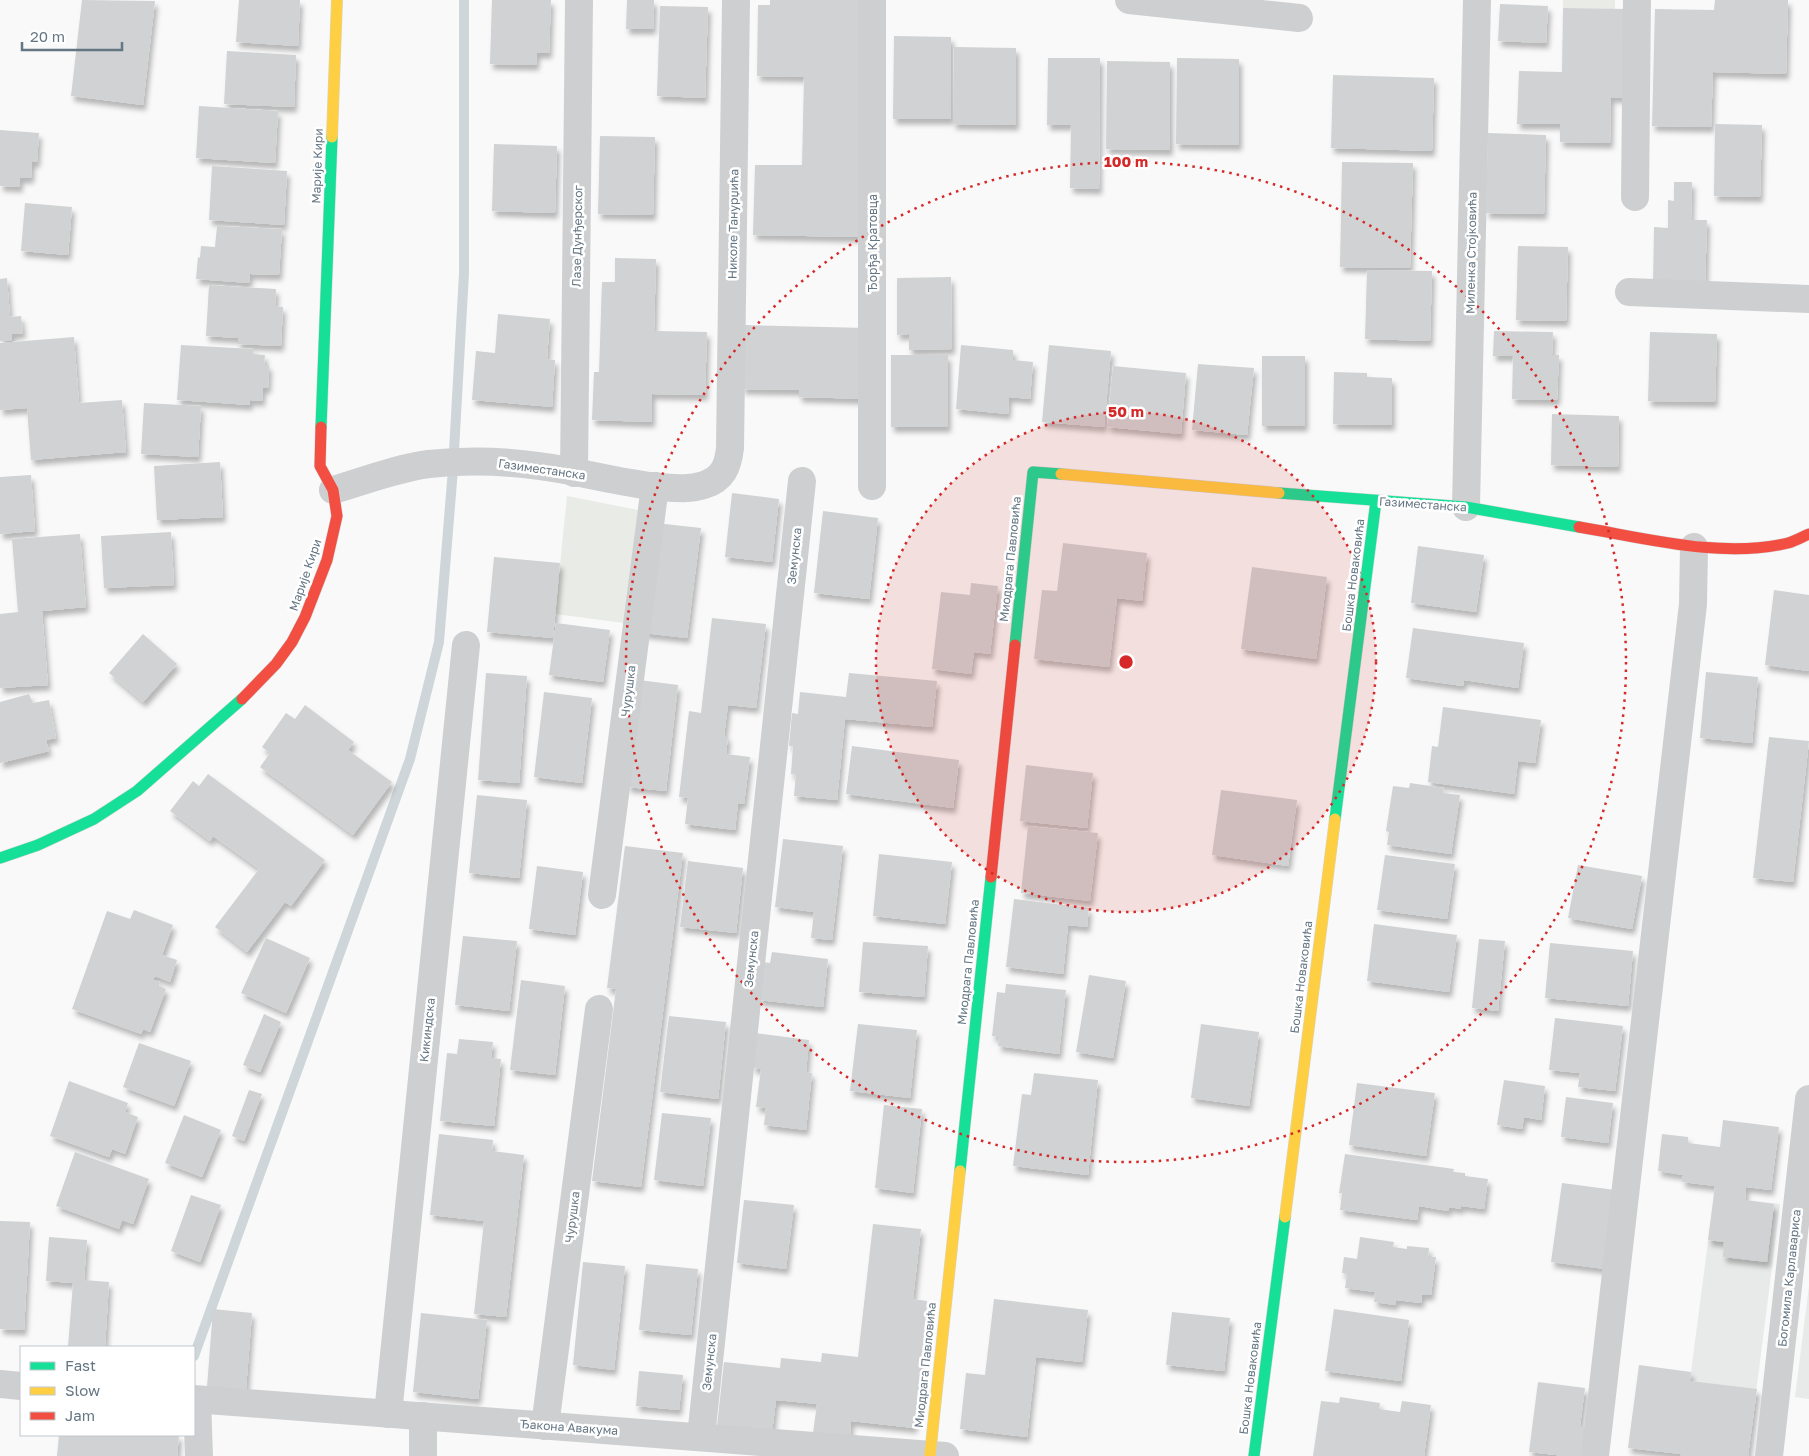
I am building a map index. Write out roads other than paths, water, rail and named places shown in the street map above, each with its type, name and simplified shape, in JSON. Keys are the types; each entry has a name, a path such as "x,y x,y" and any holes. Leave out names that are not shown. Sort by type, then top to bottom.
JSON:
{"street":[{"name":"Марије Кири","path":"0,858 38,845 94,819 137,791 246,695 276,664 292,642 305,617 327,560 337,516 333,490 320,466 337,0"},
{"name":"Лазе Дунђерског","path":"574,473 579,0"},
{"name":"Николе Танурџића","path":"730,448 736,0"},
{"name":"Ђорђа Кратовца","path":"872,0 872,486"},
{"path":"1128,0 1298,18"},
{"name":"Миленка Стојковића","path":"1466,507 1477,0"},
{"path":"1635,197 1637,0"},
{"path":"1629,292 1809,299"},
{"name":"Газиместанска","path":"333,490 428,464 488,462 539,466 683,489 704,486 719,478 729,461 730,448"},
{"name":"Газиместанска","path":"1033,472 1466,507 1694,547 1750,548 1769,546 1789,543 1809,534"},
{"name":"Миодрага Павловића","path":"937,1456 1033,472"},
{"name":"Земунска","path":"701,1437 802,481"},
{"name":"Чурушка","path":"602,895 655,486"},
{"name":"Бошка Новаковића","path":"1254,1456 1376,501"},
{"path":"1595,1456 1693,604 1694,547"},
{"name":"Кикиндска","path":"388,1414 466,645"},
{"name":"Чурушка","path":"545,1426 599,1009"},
{"name":"Богомила Карлавариса","path":"1769,1456 1809,1099"},
{"path":"0,1384 20,1386"},
{"path":"195,1400 198,1456"},
{"name":"Ђакона Авакума","path":"195,1400 545,1426 649,1445 701,1437 937,1456"},
{"path":"423,1416 423,1456"}],"waterway":[{"path":"195,1353 410,759 439,642 453,469 464,273 464,0"}]}
